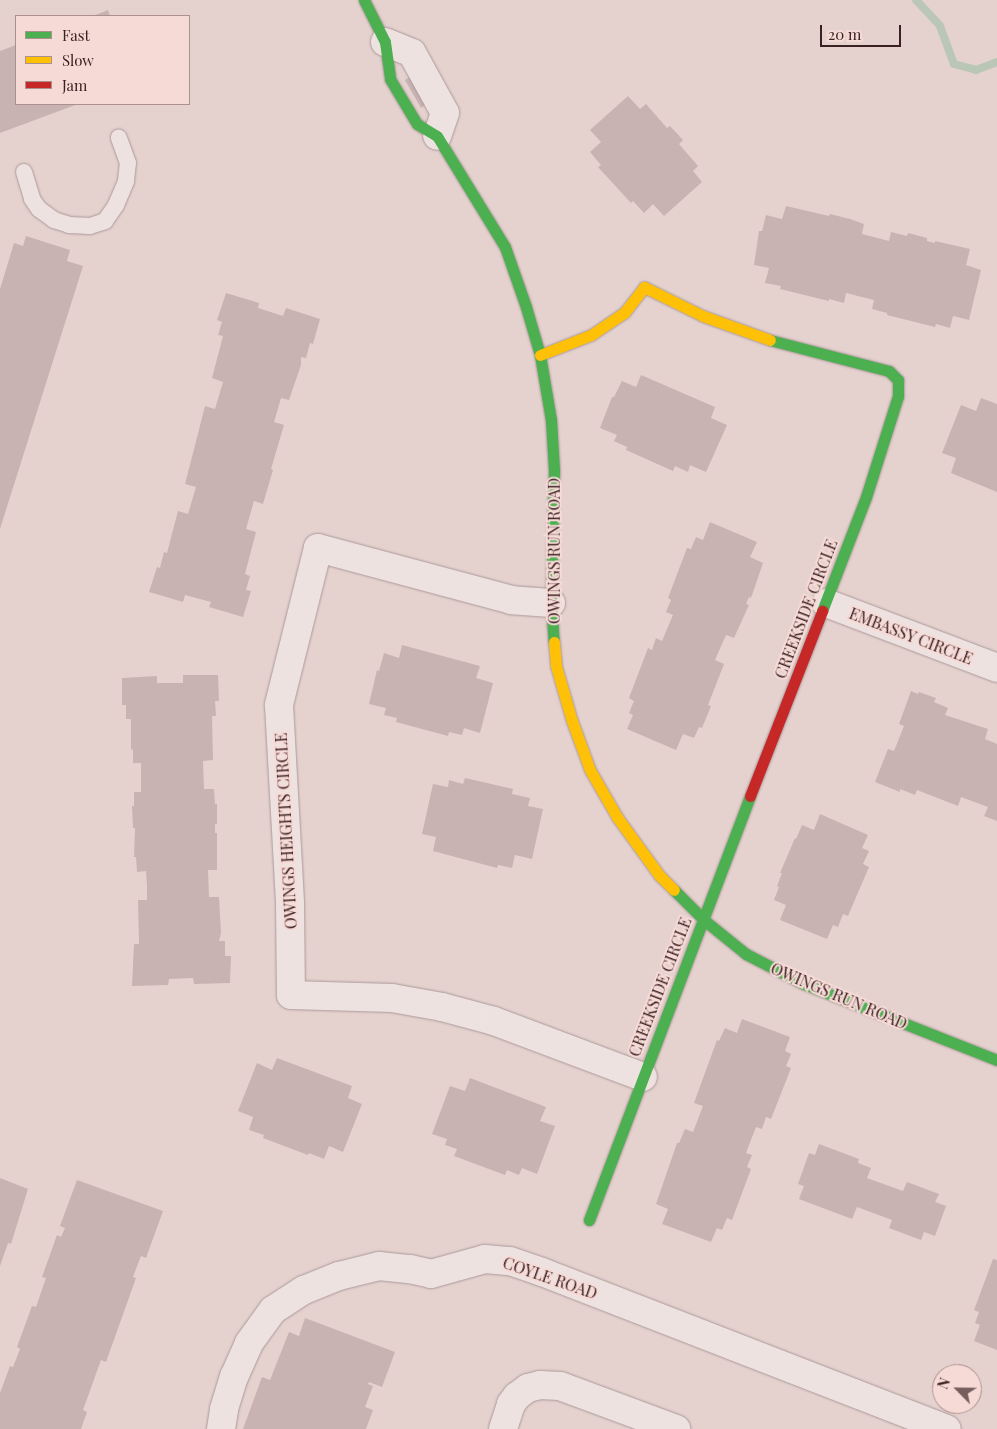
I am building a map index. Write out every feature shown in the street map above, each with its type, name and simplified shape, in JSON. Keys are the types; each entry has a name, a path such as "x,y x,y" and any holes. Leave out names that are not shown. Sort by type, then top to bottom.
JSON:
{"street":[{"name":"OWINGS RUN ROAD","path":"364,0 385,42 412,53 445,113 437,136 504,247 526,307 540,355 551,420 554,470 550,603 556,666 572,721 590,770 617,817 659,875 704,920 746,954 804,984 997,1060"},
{"name":"CREEKSIDE CIRCLE","path":"540,355 591,335 624,312 644,287 703,316 762,338 889,371 898,380 898,396 866,497 704,920 642,1076 589,1220"},
{"name":"OWINGS HEIGHTS CIRCLE","path":"550,603 512,600 318,548 279,705 290,903 291,995 392,998 442,1007 494,1021 642,1076"},
{"name":"EMBASSY CIRCLE","path":"826,603 997,668"},
{"name":"COYLE ROAD","path":"221,1429 224,1409 234,1377 250,1344 273,1310 304,1290 340,1276 379,1266 410,1268 431,1274 485,1259 510,1261 542,1272 947,1429"},
{"path":"503,1429 510,1404 528,1388 540,1385 560,1386 676,1429"}],"lane":[{"path":"24,172 32,199 39,209 54,220 69,225 90,226 105,221 116,205 126,181 128,164 119,138"}],"building":[{"path":"108,10 110,15 96,15"},
{"path":"15,45 15,105 75,105 0,133 0,51"},
{"path":"417,73 433,101 421,108 405,80"},
{"path":"628,96 640,109 646,104 667,128 670,126 683,140 679,144 698,166 693,171 702,182 664,216 653,204 644,213 633,201 631,203 598,167 601,165 590,152 601,142 590,130"},
{"path":"786,206 850,219 864,224 862,234 889,241 891,232 907,236 908,233 927,238 927,241 970,249 966,265 981,270 969,320 953,316 950,328 936,324 935,327 887,315 887,313 872,309 874,300 846,293 844,303 829,299 829,301 780,289 781,286 765,283 769,268 754,265 759,231 762,231 766,215 782,219"},
{"path":"26,236 70,250 67,261 83,266 0,529 0,289 14,243 23,246"},
{"path":"226,293 259,303 258,308 283,316 286,308 320,319 313,344 310,343 306,358 301,357 301,365 289,400 281,398 274,422 284,425 271,469 273,470 263,504 254,501 246,529 256,532 245,574 250,576 246,590 251,591 243,617 209,607 211,602 185,595 183,602 149,592 157,567 160,568 164,552 167,553 178,511 188,514 196,487 185,484 205,406 215,409 223,382 212,378 223,336 218,335 222,322 217,320"},
{"path":"641,375 715,407 711,418 727,425 706,472 690,465 688,472 675,466 673,471 626,450 627,447 614,441 617,435 600,428 612,397 614,397 622,381 636,387"},
{"path":"981,398 997,404 997,492 951,473 956,458 942,453 961,405 976,411"},
{"path":"710,522 757,542 750,557 763,563 751,598 749,597 746,604 749,605 734,638 726,635 715,660 724,664 708,705 711,706 702,728 699,727 694,738 683,734 676,750 627,729 633,715 629,713 634,701 629,698 648,648 652,650 656,638 662,641 673,615 666,612 671,600 668,598 687,548 691,549 696,537 703,540"},
{"path":"402,645 480,666 476,678 493,683 480,733 464,728 462,735 449,732 448,736 396,722 397,718 384,715 386,708 369,704 377,670 379,671 384,653 399,658"},
{"path":"183,675 218,675 219,701 215,701 216,716 212,716 213,760 203,761 204,789 214,789 215,804 217,804 215,833 217,833 217,870 208,870 209,897 219,897 221,933 219,941 225,941 225,956 231,956 230,983 194,984 193,978 169,979 168,985 132,986 134,944 139,944 138,900 147,900 147,886 146,871 137,872 136,857 134,857 135,828 133,828 132,806 134,806 134,792 141,792 141,763 133,763 131,719 126,719 126,705 122,705 122,678 157,676 157,683 183,683"},
{"path":"911,691 936,698 934,702 948,708 945,715 988,729 985,739 997,744 997,821 984,816 988,807 961,797 958,806 917,790 915,795 900,789 900,792 875,782 888,749 894,751 904,726 899,724"},
{"path":"465,778 513,789 512,794 530,798 528,806 543,809 532,859 515,855 512,868 498,865 497,868 433,851 436,837 422,834 433,784 448,787 449,780 463,784"},
{"path":"820,814 868,835 862,848 869,851 863,864 869,867 848,916 843,914 838,927 833,925 827,939 780,920 786,905 774,900 779,887 777,886 782,873 780,873 795,838 802,825 814,830"},
{"path":"742,1019 790,1037 785,1051 791,1054 786,1066 791,1068 771,1119 766,1117 762,1129 756,1127 746,1153 752,1155 747,1167 751,1169 732,1220 727,1218 722,1230 717,1228 711,1242 662,1224 668,1209 656,1204 677,1143 679,1143 685,1129 693,1132 703,1106 694,1103 717,1040 719,1041 725,1028 737,1033"},
{"path":"277,1058 352,1086 348,1098 362,1104 343,1152 329,1146 324,1159 263,1138 264,1135 249,1130 253,1117 238,1111 257,1063 272,1070"},
{"path":"470,1078 546,1107 540,1121 555,1126 537,1174 522,1168 519,1175 507,1170 505,1175 454,1156 457,1149 445,1145 447,1139 432,1134 450,1086 465,1091"},
{"path":"819,1144 859,1159 858,1163 871,1168 867,1178 903,1191 907,1182 939,1194 935,1202 946,1206 935,1236 924,1232 921,1240 889,1228 892,1220 857,1207 852,1219 799,1199 804,1186 798,1184 809,1153 815,1155"},
{"path":"0,1178 28,1189 11,1244 8,1243 0,1266"},
{"path":"77,1180 163,1211 146,1258 141,1256 133,1277 136,1278 106,1362 101,1360 83,1410 87,1412 81,1429 0,1429 0,1393 10,1366 13,1367 20,1349 17,1347 32,1306 36,1307 46,1278 42,1277 57,1235 61,1237 65,1228 60,1226"},
{"path":"993,1259 997,1260 997,1350 974,1341 980,1325 975,1323 979,1312 974,1310"},
{"path":"305,1318 395,1352 382,1387 369,1382 368,1384 373,1386 365,1407 373,1410 366,1429 243,1429 262,1377 270,1380 289,1332 299,1336"}],"waterway":[{"path":"916,0 940,26 954,64 976,70 997,62"}],"traffic: fast":[{"path":"364,0 385,42 390,79 417,124 437,136 505,247 526,307 540,355 551,420 554,470 551,603 554,642"},
{"path":"770,340 889,371 898,380 898,396 866,497 822,611"},
{"path":"589,1220 750,796"},
{"path":"674,890 704,920 746,954 804,984 997,1060"}],"traffic: slow":[{"path":"540,355 591,335 624,313 644,287 703,316 770,340"},
{"path":"554,642 556,666 572,721 590,770 617,817 659,875 674,890"}],"traffic: jam":[{"path":"750,796 822,611"}]}
